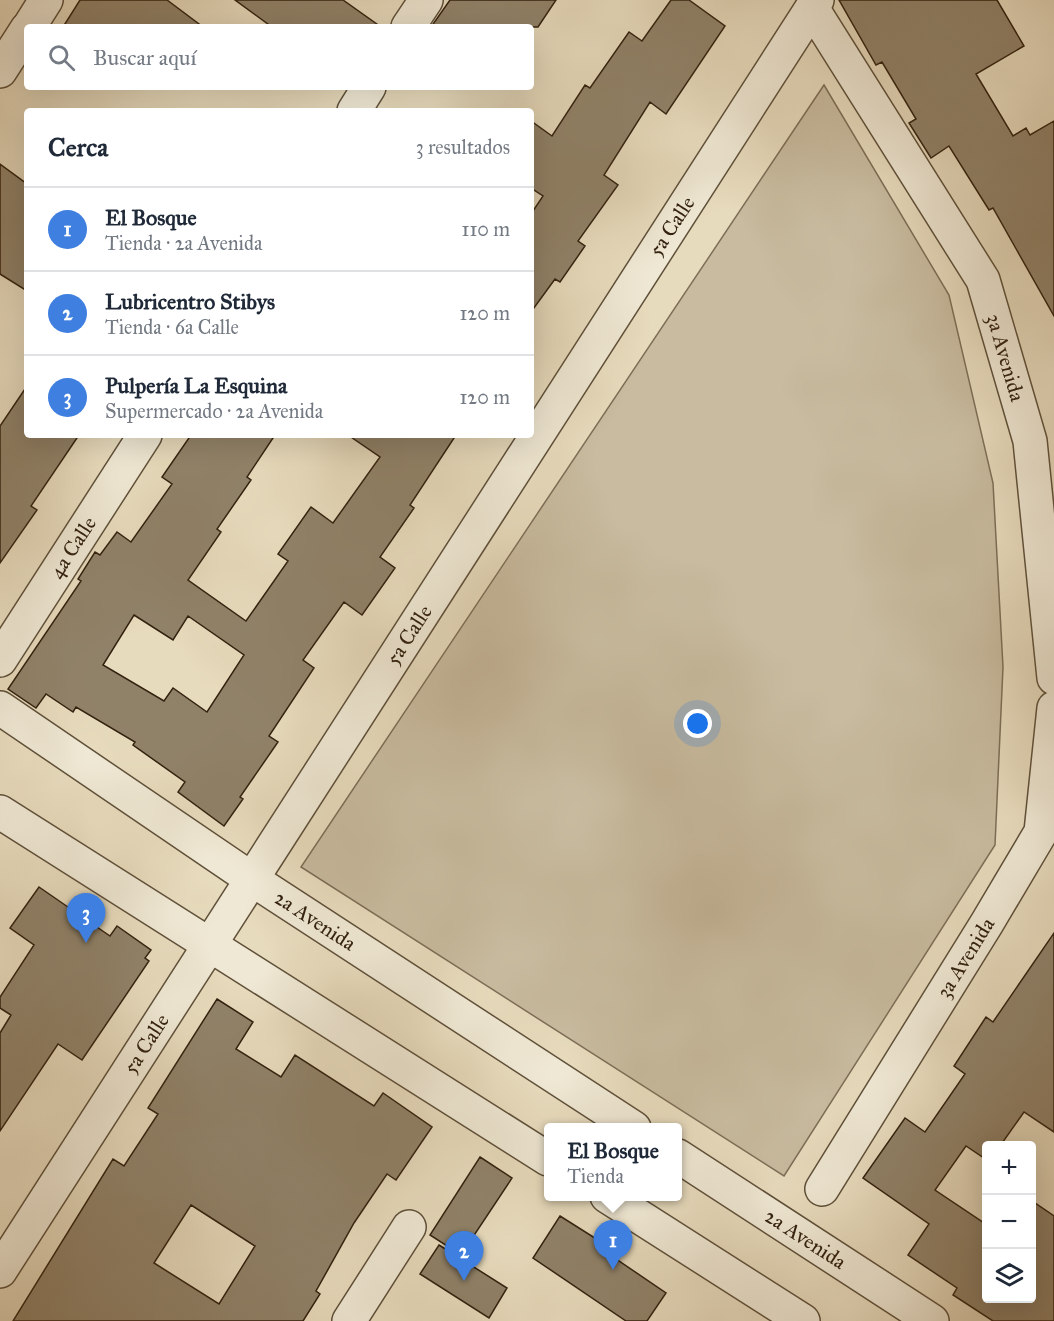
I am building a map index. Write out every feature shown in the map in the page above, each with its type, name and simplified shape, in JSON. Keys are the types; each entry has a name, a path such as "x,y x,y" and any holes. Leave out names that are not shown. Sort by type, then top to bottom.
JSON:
{"street":[{"path":"31,24 46,0"},
{"path":"410,24 426,0"},
{"name":"3a Avenida","path":"815,4 983,280 1030,441 1054,678"},
{"name":"5a Calle","path":"0,1271 815,4"},
{"path":"0,71 24,34"},
{"path":"356,108 367,90"},
{"name":"4a Calle","path":"0,660 143,438"},
{"name":"2a Avenida","path":"0,708 253,880 626,1123"},
{"name":"3a Avenida","path":"822,1189 1041,832 1054,708"},
{"path":"0,812 210,947 544,1156"},
{"name":"2a Avenida","path":"682,1159 932,1321"},
{"path":"613,1201 803,1321"},
{"path":"349,1321 409,1227"}],"shaded area":[{"path":"824,85 949,295 993,483 1003,667 995,845 784,1176 301,867"}],"building":[{"path":"80,0 167,0 199,24 65,24"},
{"path":"235,0 343,0 377,24 268,24"},
{"path":"450,0 556,0 538,27 534,27 534,24 433,24"},
{"path":"671,0 689,0 725,26 666,114 650,102 604,175 618,185 578,241 585,246 560,282 555,279 534,308 534,210 543,196 534,190 534,123 552,136 585,85 590,88 629,32 642,41"},
{"path":"839,0 997,0 1024,46 976,74 1013,136 1026,128 1030,135 1054,121 1054,316 993,208 989,210 949,146 931,158 909,123 916,119 882,62 876,65"},
{"path":"0,164 24,182 24,289 0,274"},
{"path":"24,390 24,438 77,438 31,506 37,510 0,563 0,426"},
{"path":"189,438 273,438 247,477 251,480 217,529 221,532 188,580 246,621 288,561 278,554 311,507 333,523 380,457 352,438 454,438 410,505 414,508 380,557 395,568 362,615 344,602 303,660 314,668 269,736 278,742 240,797 243,799 224,826 178,792 185,782 133,745 135,742 76,707 73,712 46,694 36,708 8,689 81,581 78,579 95,552 100,555 117,532 131,542 172,484 162,477","holes":["134,615 173,640 188,616 244,655 207,712 173,688 164,701 103,665"]},
{"path":"39,887 110,936 117,926 151,950 145,958 149,961 82,1060 58,1044 0,1131 0,1033 11,1015 0,1008 0,997 34,945 10,928"},
{"path":"1054,933 1054,1132 1024,1112 1004,1141 982,1141 982,1157 966,1146 935,1190 982,1222 982,1303 1036,1303 1036,1204 1054,1216 1054,1321 993,1321 953,1295 957,1288 908,1255 929,1224 863,1178 905,1118 925,1132 965,1074 954,1066 986,1017 993,1022"},
{"path":"217,999 253,1022 236,1049 281,1077 295,1055 374,1106 383,1093 432,1127 396,1180 387,1174 354,1223 316,1291 320,1294 303,1321 13,1321 113,1159 124,1166 158,1114 148,1108","holes":["191,1205 255,1246 219,1304 154,1263"]},
{"path":"480,1157 512,1178 461,1255 430,1235"},
{"path":"560,1216 606,1245 603,1250 666,1293 647,1321 626,1321 533,1258"},
{"path":"439,1245 507,1288 489,1318 420,1274"}],"place":[{"name":"Pulpería La Esquina","path":"86,943"},
{"name":"El Bosque","path":"613,1270"},
{"name":"Lubricentro Stibys","path":"464,1281"}]}
